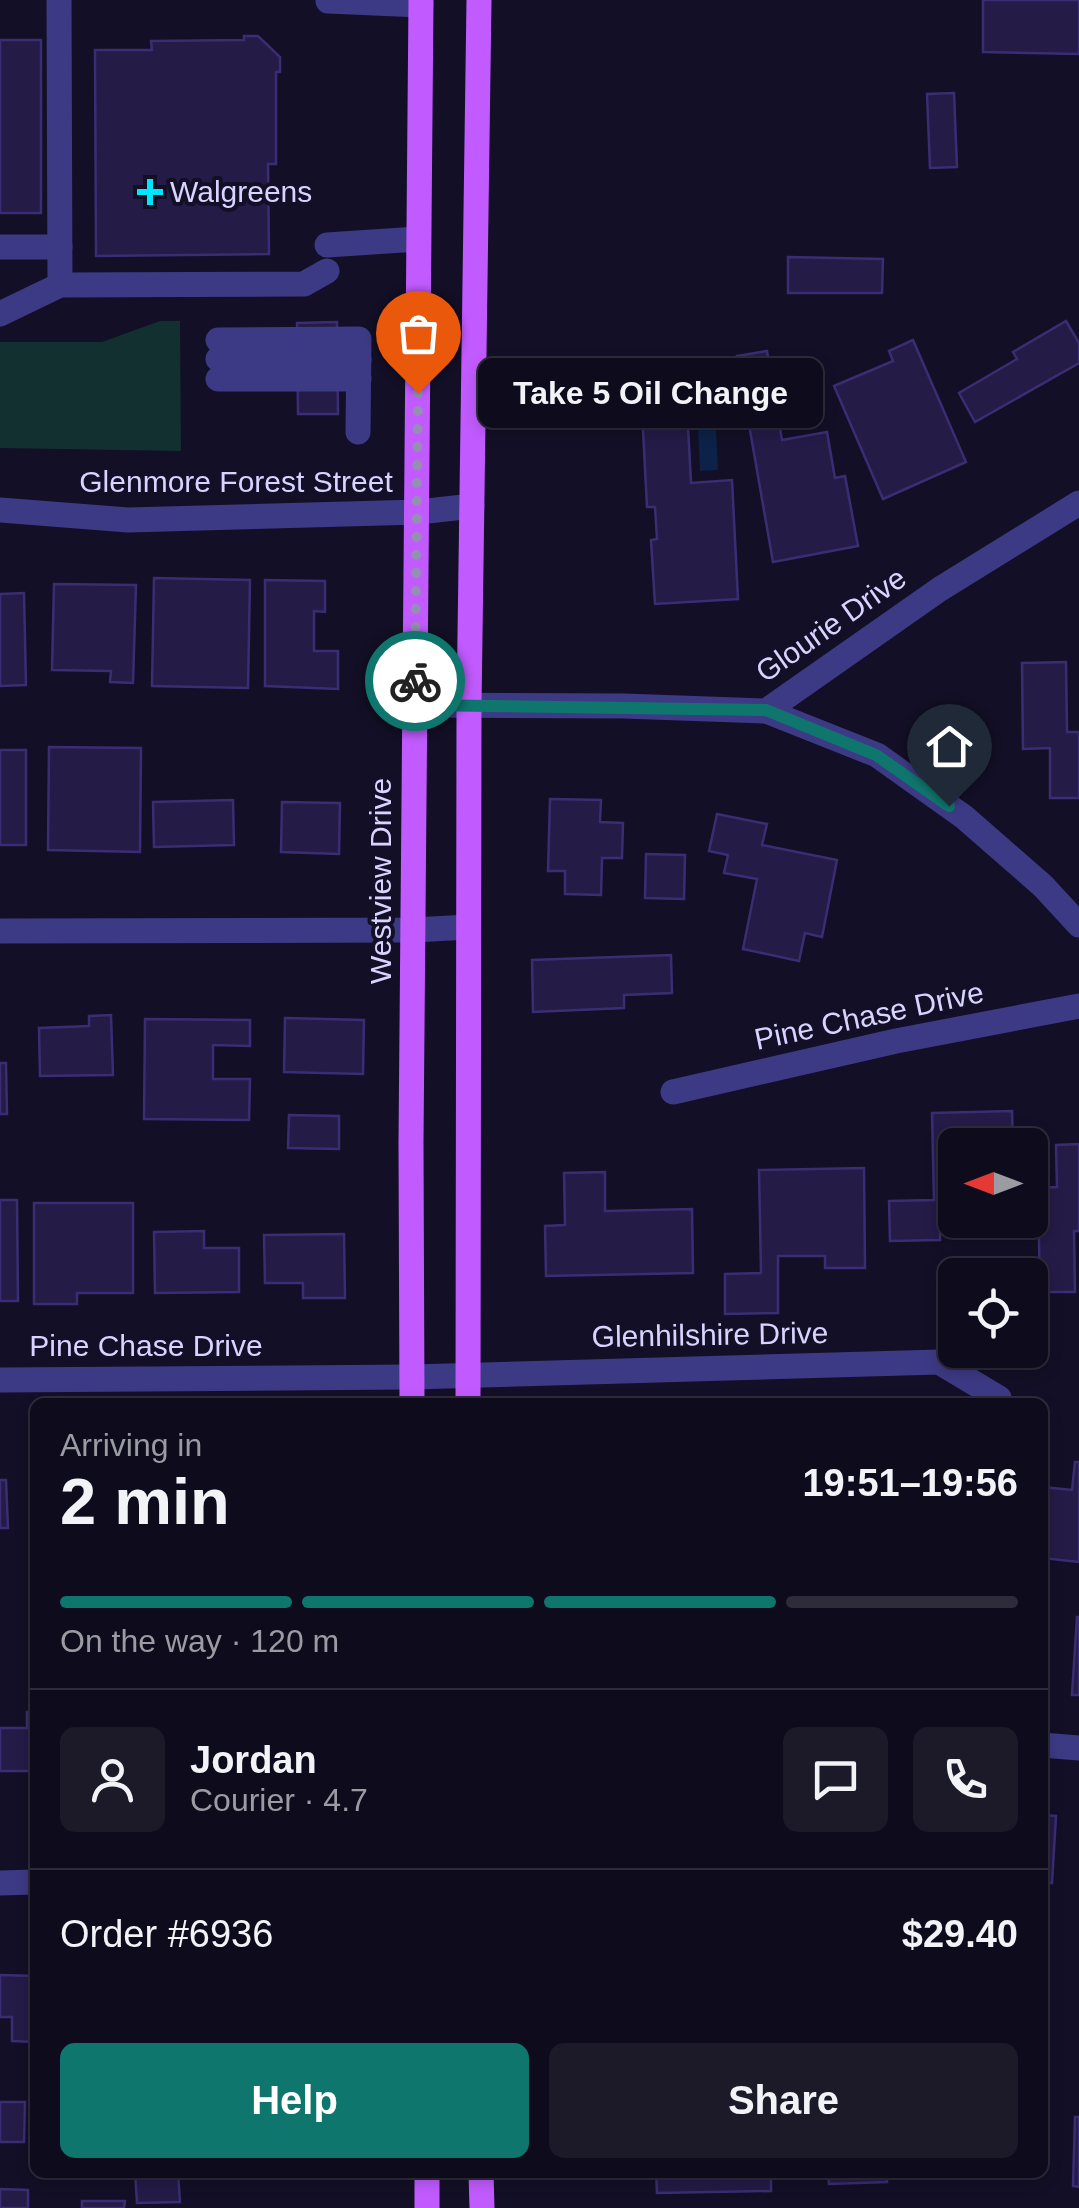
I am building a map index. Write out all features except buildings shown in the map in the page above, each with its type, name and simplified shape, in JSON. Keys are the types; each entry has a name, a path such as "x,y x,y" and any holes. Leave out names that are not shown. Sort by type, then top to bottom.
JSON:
{"main road":[{"path":"468,1398 469,706 479,0"},
{"name":"Westview Drive","path":"412,1390 421,2"},
{"path":"427,2178 427,2208"},
{"path":"481,2178 482,2208"}],"street":[{"path":"59,0 60,285"},
{"path":"328,1 421,2"},
{"path":"0,314 60,285 304,284 327,258 418,240"},
{"path":"0,247 60,247"},
{"path":"358,432 359,369 359,339 218,359 359,369"},
{"name":"Glourie Drive","path":"414,705 766,710 940,589 1079,504"},
{"name":"Glenmore Forest Street","path":"0,510 128,520 418,512 472,506"},
{"path":"766,710 876,755 964,816 1043,886 1079,926"},
{"path":"0,931 468,927"},
{"name":"Pine Chase Drive","path":"673,1092 888,1043 1079,1006"},
{"name":"Glenhilshire Drive","path":"412,1390 468,1374 939,1362 999,1398"},
{"name":"Pine Chase Drive","path":"0,1380 412,1390"},
{"path":"1048,1745 1079,1748"},
{"path":"0,1883 30,1882"}],"green space":[{"path":"160,321 180,321 181,451 0,448 0,342 102,342"}],"water":[{"path":"795,368 807,425 788,429 777,372"},
{"path":"715,408 718,470 700,471 697,409"}],"way so far":[{"path":"415,681 418,393"}],"place":[{"name":"Walgreens","path":"150,192"},
{"name":"Take 5 Oil Change","path":"418,393"}],"route":[{"path":"415,681 414,705 766,710 876,755 949,806"}]}
